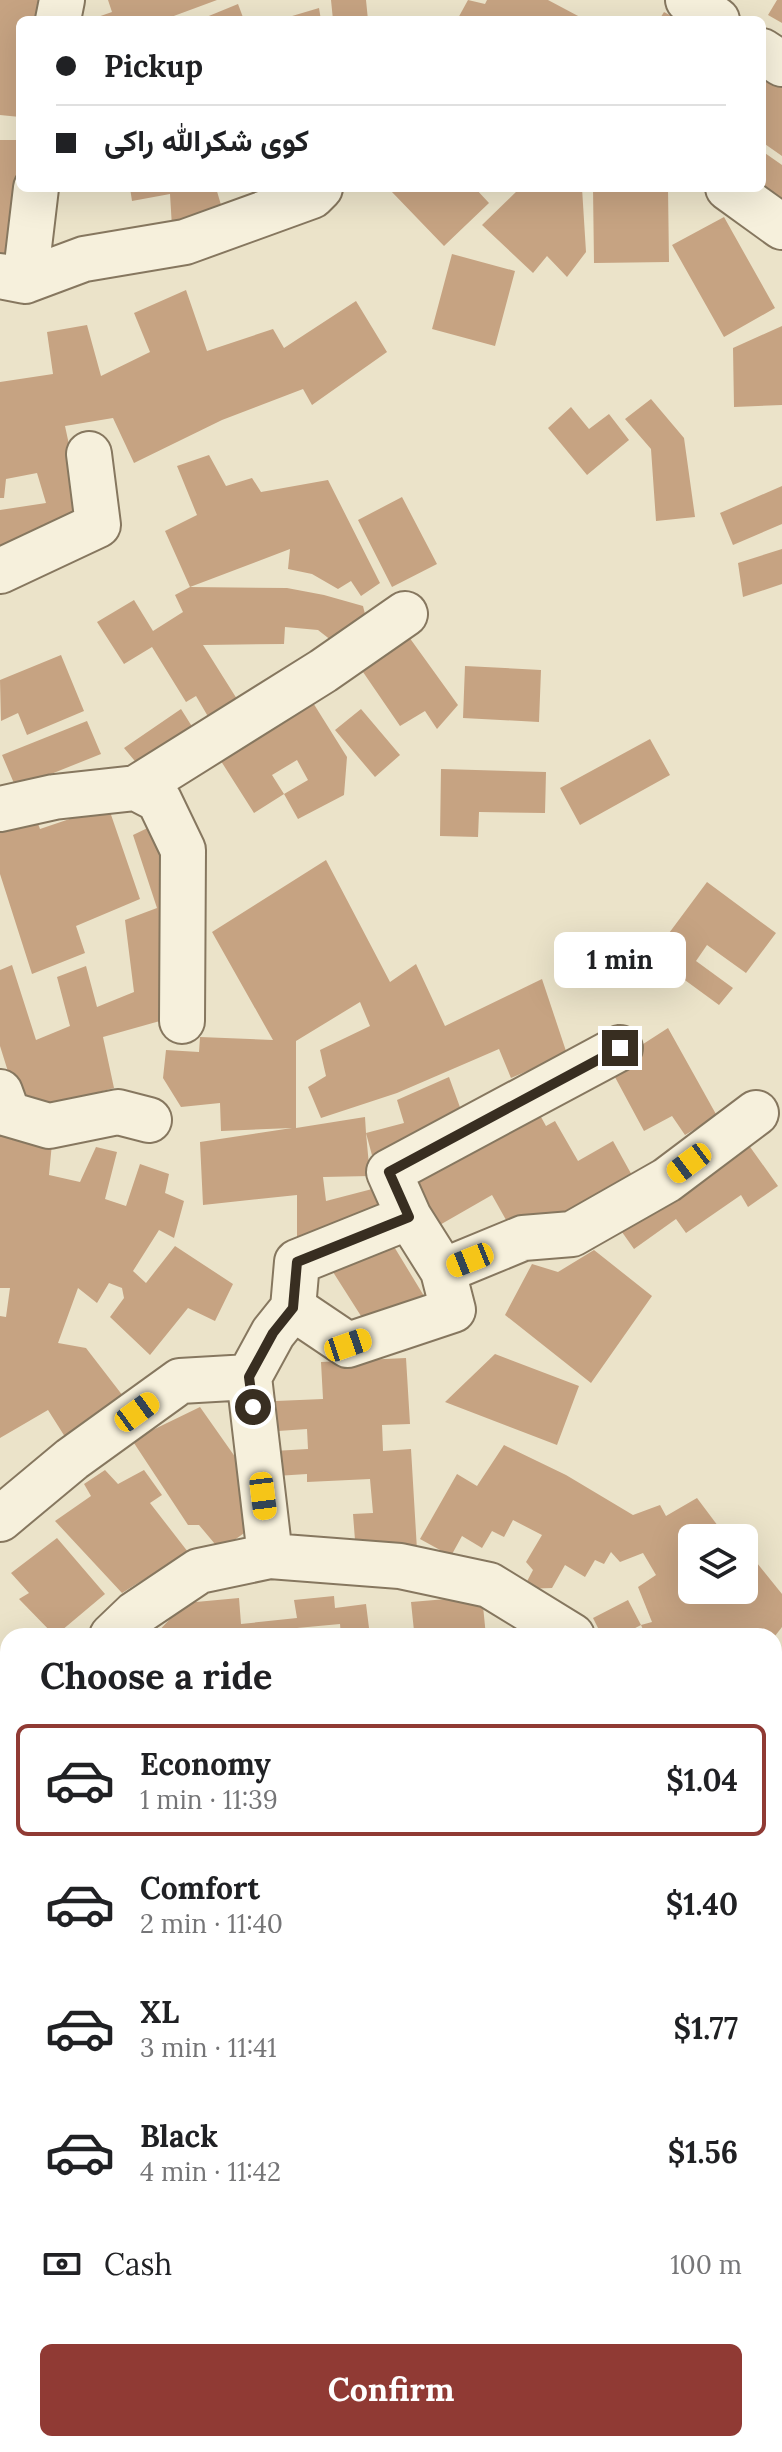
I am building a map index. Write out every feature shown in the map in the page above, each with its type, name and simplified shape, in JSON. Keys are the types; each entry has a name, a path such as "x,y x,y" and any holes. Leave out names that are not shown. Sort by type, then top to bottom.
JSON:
{"street":[{"path":"688,0 711,16"},
{"path":"35,192 13,278 84,259 185,242 236,205 312,196 316,192"},
{"path":"734,192 782,227"},
{"path":"0,571 98,525 89,454"},
{"path":"0,809 54,797 136,788 323,671 405,614"},
{"path":"136,788 159,800 183,850 182,1021"},
{"path":"293,1308 348,1345 453,1310 443,1271 409,1217 389,1172 620,1048"},
{"path":"0,1092 8,1114 49,1126 118,1112 149,1120"},
{"path":"443,1271 523,1238 572,1234 667,1180 756,1113"},
{"path":"270,1556 249,1377 273,1333 293,1308 297,1262 409,1217"},
{"path":"0,1519 72,1459 180,1381 249,1377"},
{"path":"120,1628 135,1614 199,1571 270,1556 400,1566 489,1585 559,1628"}],"building":[{"path":"0,0 55,0 52,16 16,16 16,117 0,115"},
{"path":"108,0 217,0 174,16 100,16 112,12"},
{"path":"331,0 366,0 368,16 333,16"},
{"path":"468,0 485,4 487,0 548,0 578,16 459,16"},
{"path":"777,0 782,0 782,23 768,15"},
{"path":"238,4 242,16 209,16"},
{"path":"319,8 320,16 292,16"},
{"path":"766,73 782,84 782,156 766,145"},
{"path":"0,140 16,140 16,192 21,192 23,263 0,263"},
{"path":"766,154 782,165 782,208 766,192"},
{"path":"131,192 217,192 224,215 172,227 170,194 132,201"},
{"path":"392,192 479,192 489,203 444,246"},
{"path":"516,192 582,192 586,252 567,277 547,256 533,273 482,225"},
{"path":"593,192 668,192 669,262 594,263"},
{"path":"724,217 775,308 724,337 672,245"},
{"path":"452,254 515,271 495,346 432,329"},
{"path":"186,290 207,351 273,329 284,348 356,301 387,352 312,405 303,389 222,420 134,463 113,418 65,426 85,519 0,556 0,510 46,503 37,473 6,479 4,498 0,498 0,382 53,374 47,332 87,325 101,376 150,352 134,313"},
{"path":"782,326 782,405 734,407 733,348"},
{"path":"651,399 684,438 695,517 656,521 651,449 625,419"},
{"path":"571,407 589,429 609,414 629,440 587,475 548,428"},
{"path":"209,455 226,486 252,478 261,492 328,480 380,583 361,596 351,581 338,589 312,574 288,569 290,549 190,587 165,531 197,515 177,466"},
{"path":"782,486 782,524 733,545 720,513"},
{"path":"402,497 437,564 392,587 358,520"},
{"path":"782,549 782,584 743,597 738,563"},
{"path":"190,587 287,588 324,595 363,606 367,622 341,648 318,630 285,627 284,644 203,645 242,707 213,725 196,696 186,702 152,647 124,664 97,622 134,600 153,631 183,612 175,595"},
{"path":"409,637 458,705 437,729 425,711 400,726 363,672"},
{"path":"61,655 84,711 27,735 18,713 1,721 0,680"},
{"path":"465,666 541,670 539,722 463,718"},
{"path":"305,690 347,757 344,795 298,819 284,794 254,813 212,747","holes":["297,760 308,780 284,794 272,775"]},
{"path":"181,709 198,736 144,772 124,748"},
{"path":"361,709 400,755 375,777 335,730"},
{"path":"87,721 101,754 16,788 2,755"},
{"path":"650,739 670,775 580,825 560,788"},
{"path":"441,769 546,772 545,813 479,812 478,837 440,836"},
{"path":"108,806 140,899 76,926 85,953 32,974 0,874 0,830 37,821 40,829"},
{"path":"158,823 175,855 167,1019 103,1037 114,1088 21,1113 0,1046 0,970 12,965 36,1040 70,1026 57,977 86,966 97,1007 134,992 125,920 157,908 133,835"},
{"path":"326,860 390,982 416,964 445,1026 542,979 567,1054 511,1078 499,1049 397,1093 321,1118 308,1087 326,1076 320,1050 370,1026 360,1002 296,1041 296,1128 365,1117 370,1176 323,1177 326,1201 376,1188 380,1218 297,1242 297,1195 203,1205 200,1142 292,1128 221,1131 220,1103 181,1107 163,1078 166,1050 199,1052 200,1037 273,1040 212,932"},
{"path":"707,882 776,933 746,973 707,945 696,961 733,988 719,1005 652,956"},
{"path":"668,1028 717,1116 685,1135 672,1116 644,1131 609,1066"},
{"path":"449,1077 465,1121 373,1159 366,1133 404,1123 397,1100"},
{"path":"536,1108 546,1126 555,1121 578,1161 613,1141 639,1188 514,1234 492,1195 431,1230 399,1176"},
{"path":"0,1134 52,1143 49,1175 80,1182 96,1147 117,1152 105,1199 126,1206 140,1164 169,1174 165,1193 184,1201 174,1238 159,1230 133,1271 146,1283 175,1246 233,1284 215,1321 188,1308 150,1355 110,1317 124,1298 122,1288 109,1283 97,1303 78,1288 58,1343 86,1348 123,1396 67,1440 48,1410 0,1438 0,1316 6,1317 10,1288 0,1288"},
{"path":"743,1137 778,1186 748,1207 741,1195 686,1233 676,1219 634,1249 617,1225"},
{"path":"390,1240 424,1296 368,1327 333,1272"},
{"path":"594,1250 652,1296 591,1383 505,1315 532,1264 558,1272"},
{"path":"495,1354 579,1386 557,1445 445,1402"},
{"path":"406,1358 410,1424 382,1425 383,1451 411,1449 417,1550 356,1553 353,1514 373,1513 370,1479 307,1482 307,1474 276,1476 274,1451 308,1449 307,1429 278,1431 276,1401 323,1399 321,1362"},
{"path":"200,1407 245,1471 250,1529 220,1550 199,1525 188,1525 132,1440"},
{"path":"504,1445 566,1475 633,1515 660,1505 666,1516 697,1498 716,1524 678,1524 678,1604 758,1604 758,1564 782,1594 782,1627 642,1628 641,1625 652,1622 638,1587 656,1575 643,1553 620,1562 611,1552 604,1564 595,1560 585,1577 565,1565 552,1588 523,1589 533,1570 526,1562 542,1535 513,1520 504,1537 492,1531 482,1548 462,1536 451,1556 420,1539 457,1474 477,1486"},
{"path":"105,1470 118,1484 144,1470 162,1495 150,1503 188,1552 122,1593 55,1521 91,1496 84,1484"},
{"path":"57,1538 105,1594 65,1628 47,1628 19,1599 29,1593 11,1573"},
{"path":"334,1596 335,1608 366,1604 369,1628 340,1628 340,1624 297,1628 162,1628 185,1603 239,1598 241,1624 297,1618 294,1600"},
{"path":"482,1596 485,1628 414,1628 411,1602"},
{"path":"628,1600 641,1625 635,1628 598,1628 593,1618"}],"route":[{"path":"253,1407 249,1377 273,1333 293,1308 297,1262 409,1217 389,1172 620,1048"}]}
